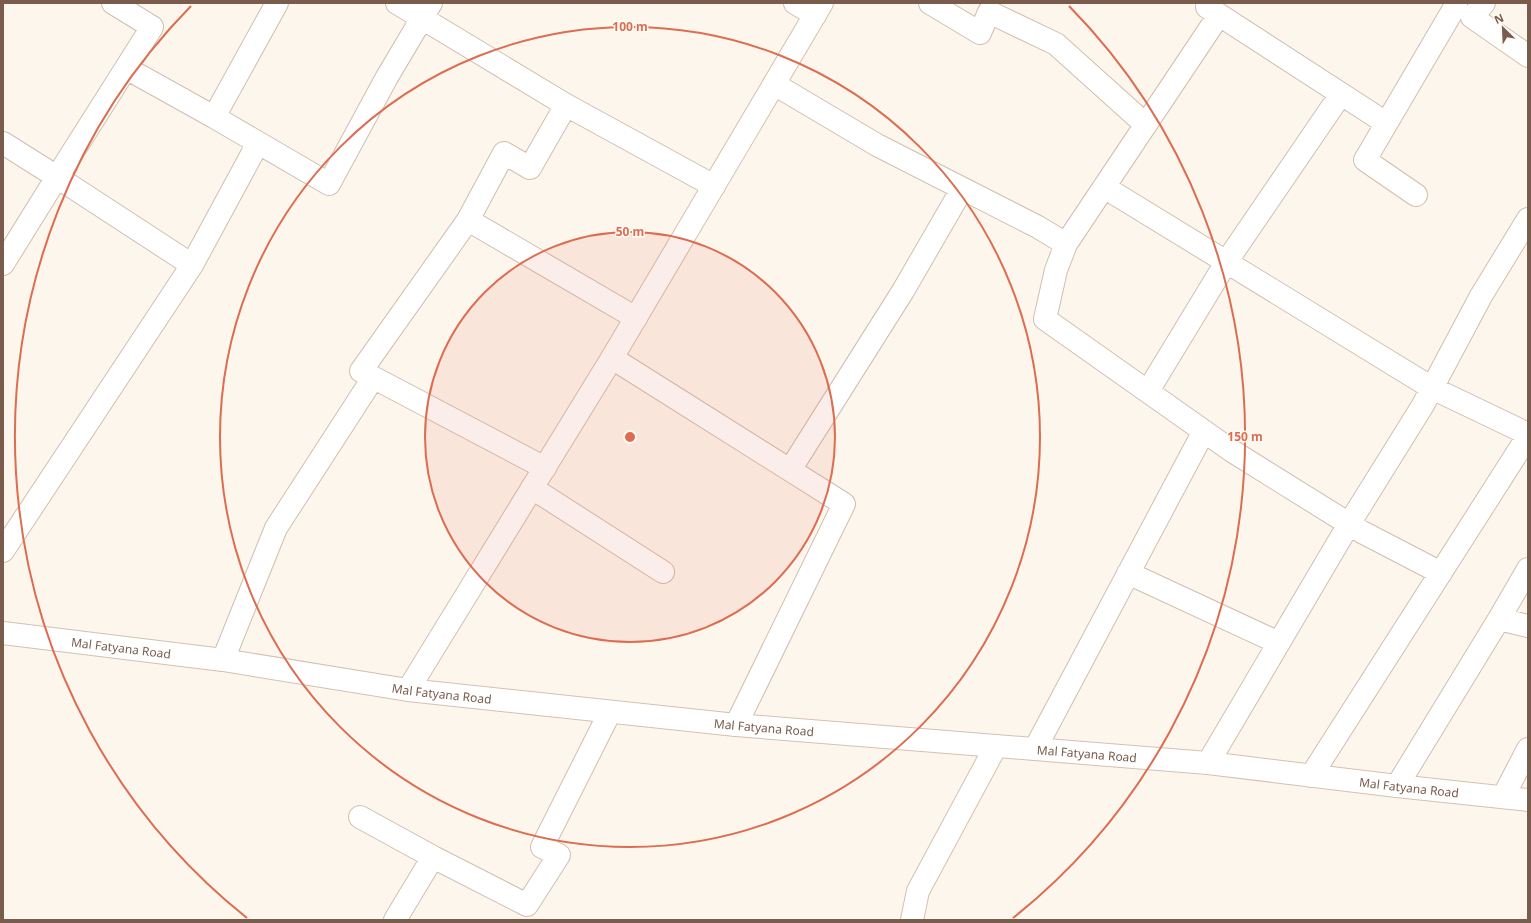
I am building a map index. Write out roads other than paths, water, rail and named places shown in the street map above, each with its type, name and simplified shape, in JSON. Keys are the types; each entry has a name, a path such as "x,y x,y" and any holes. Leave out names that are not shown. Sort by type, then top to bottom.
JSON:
{"street":[{"path":"3,264 152,27 113,3"},
{"path":"214,117 277,3"},
{"path":"397,3 426,10 566,105 714,186"},
{"path":"408,690 612,358 819,9 795,3"},
{"path":"930,3 980,33 989,12 1056,44 1146,125"},
{"path":"1416,195 1365,160 1386,123 1466,7 1528,56"},
{"path":"1386,123 1215,9 1146,125 1066,244 1056,270 1044,319 1232,451 1362,532 1441,572"},
{"path":"126,68 329,184 387,77 426,10"},
{"path":"774,84 877,145 1038,227 1066,244"},
{"path":"1148,391 1227,261 1341,94"},
{"path":"545,468 361,371 468,220 504,153 530,168 566,105"},
{"path":"3,143 192,265"},
{"path":"3,551 192,265 258,143"},
{"path":"1104,187 1432,388 1528,435 1311,776"},
{"path":"790,470 903,291 962,189"},
{"path":"1208,763 1349,524 1432,388 1481,296 1528,219"},
{"path":"468,220 636,318"},
{"path":"612,358 844,504 736,725"},
{"path":"223,660 276,528 373,378"},
{"path":"1034,750 1204,431"},
{"path":"532,488 663,572"},
{"path":"1397,786 1528,569"},
{"path":"1128,573 1279,643"},
{"path":"1499,619 1528,626"},
{"name":"Mal Fatyana Road","path":"3,633 223,660 408,690 736,725 1208,763 1528,800"},
{"path":"360,817 433,857 527,905 559,855 542,847 610,712"},
{"path":"912,920 918,892 996,746"},
{"path":"1503,797 1528,749"},
{"path":"395,920 433,857"}]}
